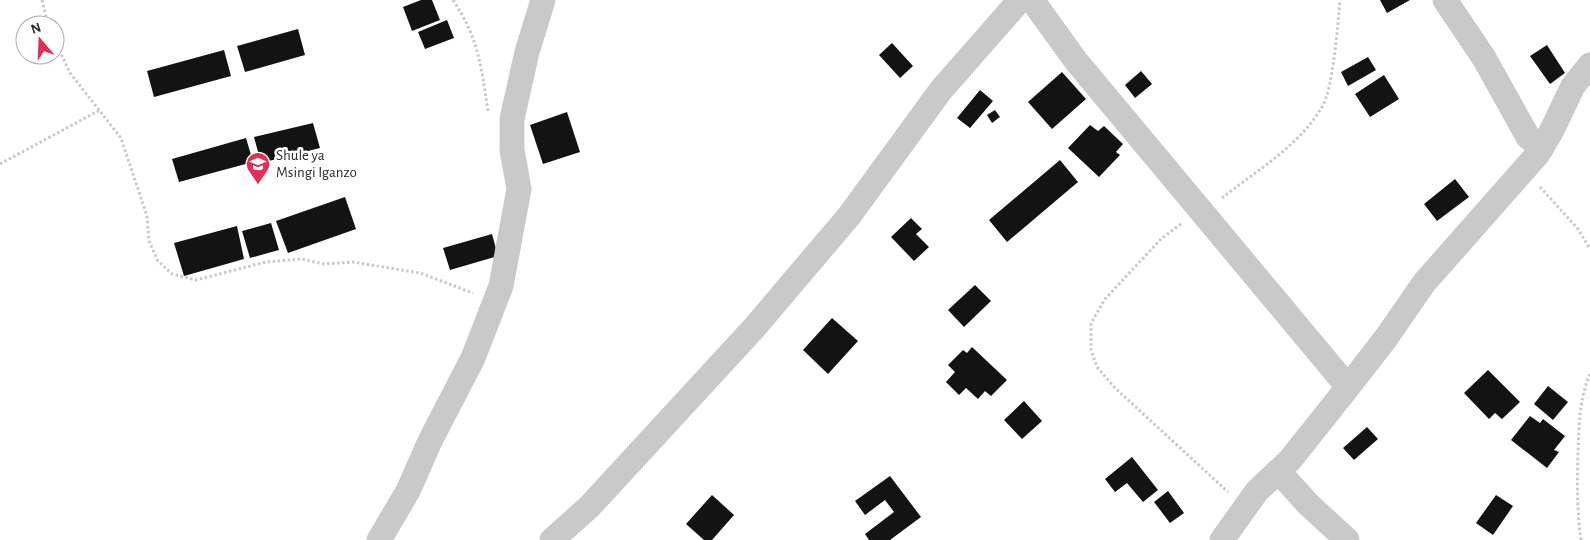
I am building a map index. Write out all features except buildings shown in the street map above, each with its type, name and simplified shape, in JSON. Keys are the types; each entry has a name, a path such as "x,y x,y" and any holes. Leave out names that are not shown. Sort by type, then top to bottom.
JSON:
{"street":[{"path":"379,540 408,491 430,441 473,358 501,286 518,189 512,150 512,119 527,52 543,0"},
{"path":"552,540 590,506 754,328 849,216 941,90 1020,0"},
{"path":"1032,0 1076,61 1348,387"},
{"path":"1445,0 1484,58 1528,137 1542,148"},
{"path":"1222,540 1244,508 1278,471 1348,387 1386,338 1424,283 1542,148 1574,86 1590,65"},
{"path":"1278,471 1308,504 1347,540"}],"path":[{"path":"42,0 46,15"},
{"path":"453,0 466,19 477,45 489,113"},
{"path":"1244,508 1115,388 1097,368 1091,350 1091,323 1105,299 1160,239 1203,211 1279,154 1296,139 1323,104 1328,88 1340,0"},
{"path":"65,62 70,73 122,138 147,216 149,241 158,261 172,274 196,280 266,262 301,259 324,264 353,262 420,273 494,304"},
{"path":"0,164 100,110"},
{"path":"1524,170 1578,229 1590,249"},
{"path":"1581,540 1576,508 1578,430 1581,398 1590,374"}],"place":[{"name":"Shule ya Msingi Iganzo","path":"258,185"}]}
